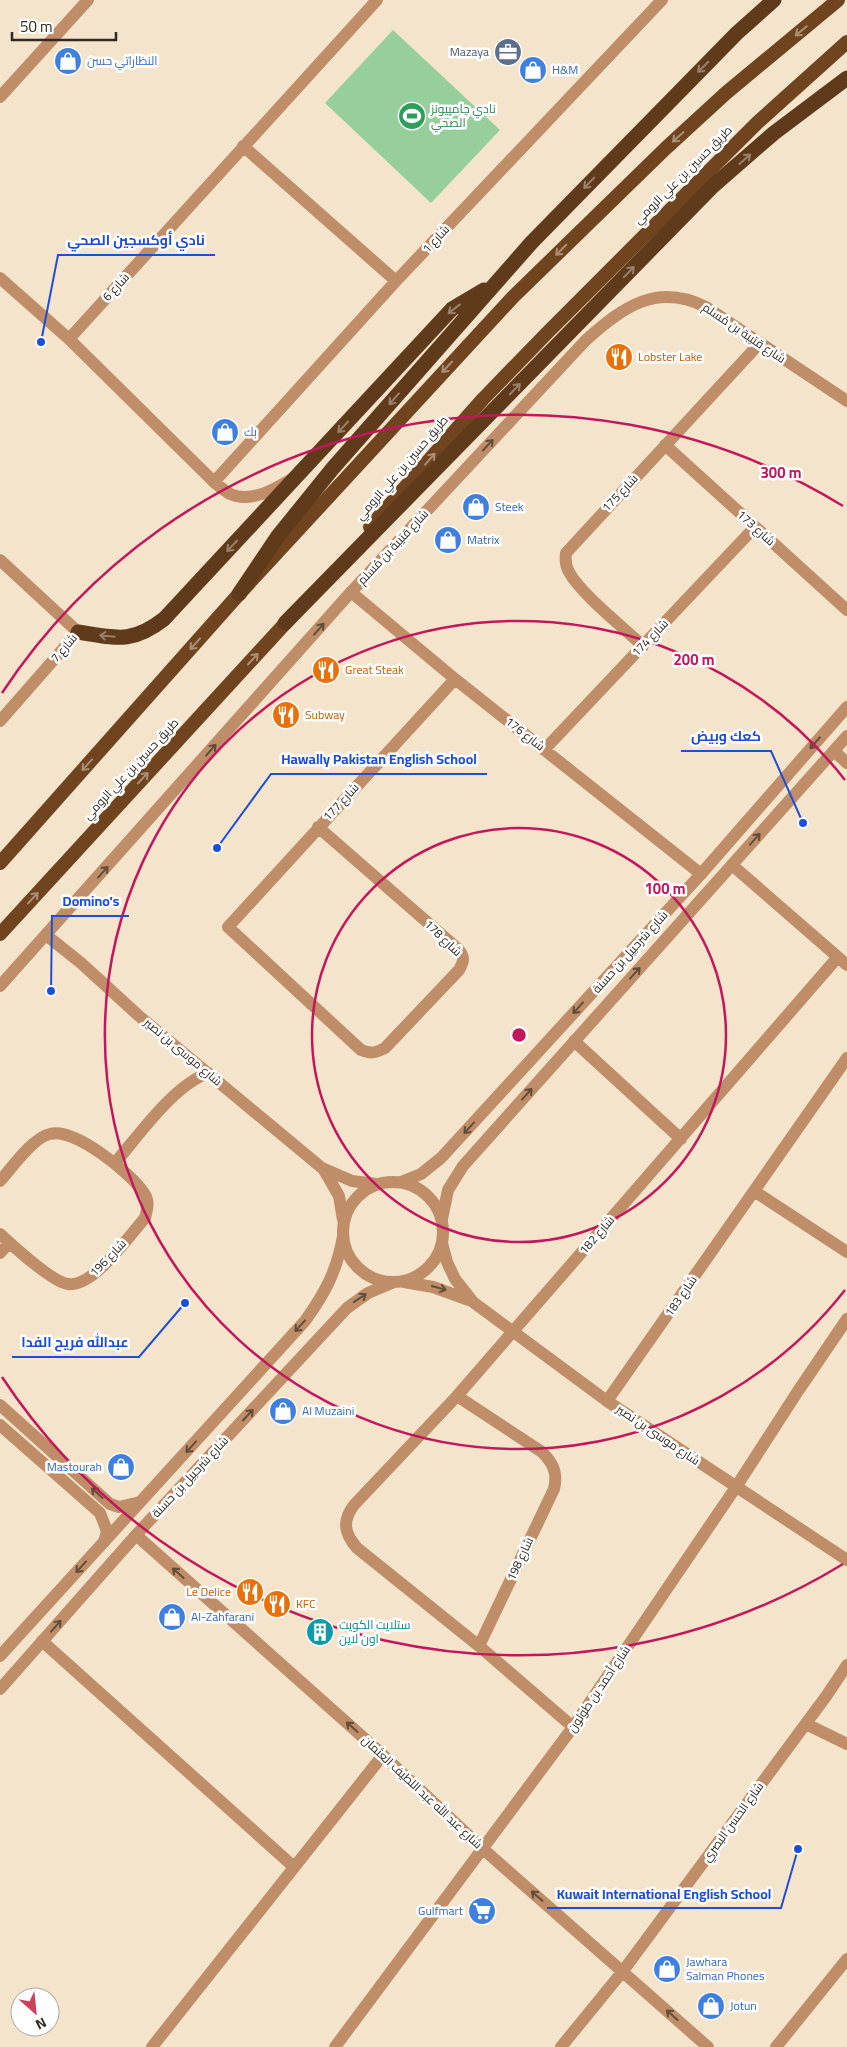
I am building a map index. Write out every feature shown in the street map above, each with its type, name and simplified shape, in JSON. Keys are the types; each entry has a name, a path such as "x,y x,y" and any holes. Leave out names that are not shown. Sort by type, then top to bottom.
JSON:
{"highway":[{"path":"737,33 757,0"},
{"path":"239,594 278,536 327,476 532,242 737,33 774,0"},
{"path":"0,862 239,594 452,362 527,284 726,93 838,0"},
{"name":"طريق حسين بن علي الرومي","path":"0,934 285,623 483,399 750,130 847,42"},
{"path":"285,623 713,186 774,133 847,78"},
{"path":"78,632 130,637 149,631 164,619 452,309 496,283"}],"street":[{"path":"2,91 88,0"},
{"name":"شارع 6","path":"69,340 377,0"},
{"name":"شارع 1","path":"214,482 396,281 662,0"},
{"path":"243,146 396,281"},
{"path":"0,278 69,340 214,482 230,494 247,497 269,492 296,477"},
{"name":"شارع قتيبة بن مُسلم","path":"0,986 351,592 586,340 608,321 623,311 655,297 672,296 686,298 706,307 847,401"},
{"name":"شارع 175","path":"643,646 583,590 569,572 565,558 569,548 759,344"},
{"name":"شارع 173","path":"665,445 847,610"},
{"name":"شارع 174","path":"544,750 755,527"},
{"name":"شارع 7","path":"0,560 78,632 0,721"},
{"name":"شارع 176","path":"351,592 455,679 700,874"},
{"name":"شارع 177","path":"369,1054 361,1050 228,927 318,826 455,679"},
{"name":"شارع شرحبيل بن حسنة","path":"401,1182 420,1174 441,1158 700,874 847,707"},
{"name":"شارع شرحبيل بن حسنة","path":"442,1218 448,1190 463,1166 847,736"},
{"path":"834,751 847,763"},
{"name":"شارع 178","path":"318,826 458,949 464,957 464,962 459,970 385,1048 369,1054"},
{"path":"732,865 842,962"},
{"name":"شارع موسى بن نصير","path":"46,935 81,963 139,1016 322,1168 332,1181 339,1196 343,1232"},
{"name":"شارع 182","path":"479,1646 357,1548 349,1537 345,1525 348,1513 457,1396 681,1139 842,962"},
{"path":"574,1042 681,1139"},
{"name":"شارع 183","path":"607,1401 847,1058"},
{"path":"115,1163 181,1088 208,1073"},
{"name":"شارع 196","path":"0,1181 33,1144 49,1134 60,1132 73,1136 115,1163 144,1193 148,1207 145,1218 96,1274 79,1283 67,1284 54,1279 5,1238 0,1253"},
{"name":"شارع موسى بن نصير","path":"322,1168 352,1181 376,1184"},
{"path":"392,1181 401,1182 424,1191 435,1204 442,1218 442,1243 430,1265 418,1275 398,1282 377,1280 356,1266 347,1252 343,1232 346,1212 355,1198 376,1184 392,1181"},
{"path":"754,1191 847,1252"},
{"name":"شارع شرحبيل بن حسنة","path":"0,1656 305,1321 323,1295 335,1272 343,1232"},
{"name":"شارع موسى بن نصير","path":"442,1243 447,1262 455,1279 473,1302"},
{"name":"شارع موسى بن نصير","path":"398,1282 439,1288 473,1302 607,1401 847,1560"},
{"name":"شارع شرحبيل بن حسنة","path":"0,1689 136,1535 347,1308 368,1293 398,1282"},
{"name":"شارع أحمد بن طولون","path":"335,2047 573,1727 736,1487 847,1319"},
{"name":"شارع 198","path":"457,1396 536,1447 549,1458 555,1471 554,1489 479,1646"},
{"path":"0,1404 110,1504 119,1507 140,1502"},
{"path":"0,1425 100,1513 107,1531 104,1542"},
{"name":"شارع عبد الله عبد اللطيف العثمان","path":"136,1535 383,1755 482,1848 708,2047"},
{"path":"42,1642 294,1867"},
{"path":"479,1646 573,1727"},
{"name":"شارع الحسن البصري","path":"561,2047 623,1971 806,1724 847,1665"},
{"path":"806,1724 847,1744"},
{"path":"152,2047 383,1755"},
{"path":"776,2047 847,1959"}],"green space":[{"name":"نادي چامپيونز الصحي","path":"393,30 500,130 431,203 325,103"}],"place":[{"name":"Mazaya","path":"508,52"},
{"name":"النظاراتي حسن","path":"68,61"},
{"name":"H&M","path":"533,70"},
{"name":"نادي چامپيونز الصحي","path":"412,116"},
{"name":"نادي أوكسجين الصحي","path":"41,342"},
{"name":"Lobster Lake","path":"619,357"},
{"name":"بك","path":"225,432"},
{"name":"Steek","path":"476,507"},
{"name":"Matrix","path":"448,540"},
{"name":"Great Steak","path":"326,670"},
{"name":"Subway","path":"286,715"},
{"name":"كعك وبيض","path":"803,823"},
{"name":"Hawally Pakistan English School","path":"217,848"},
{"name":"Domino's","path":"51,991"},
{"name":"عبدالله فريح الفدا","path":"185,1303"},
{"name":"Al Muzaini","path":"283,1411"},
{"name":"Mastourah","path":"121,1467"},
{"name":"Le Delice","path":"250,1592"},
{"name":"KFC","path":"277,1604"},
{"name":"Al-Zahfarani","path":"172,1617"},
{"name":"ستلايت الكويت اون لاين","path":"320,1632"},
{"name":"Kuwait International English School","path":"798,1849"},
{"name":"Gulfmart","path":"482,1911"},
{"name":"Jawhara Salman Phones","path":"667,1969"},
{"name":"Jotun","path":"711,2006"}]}
